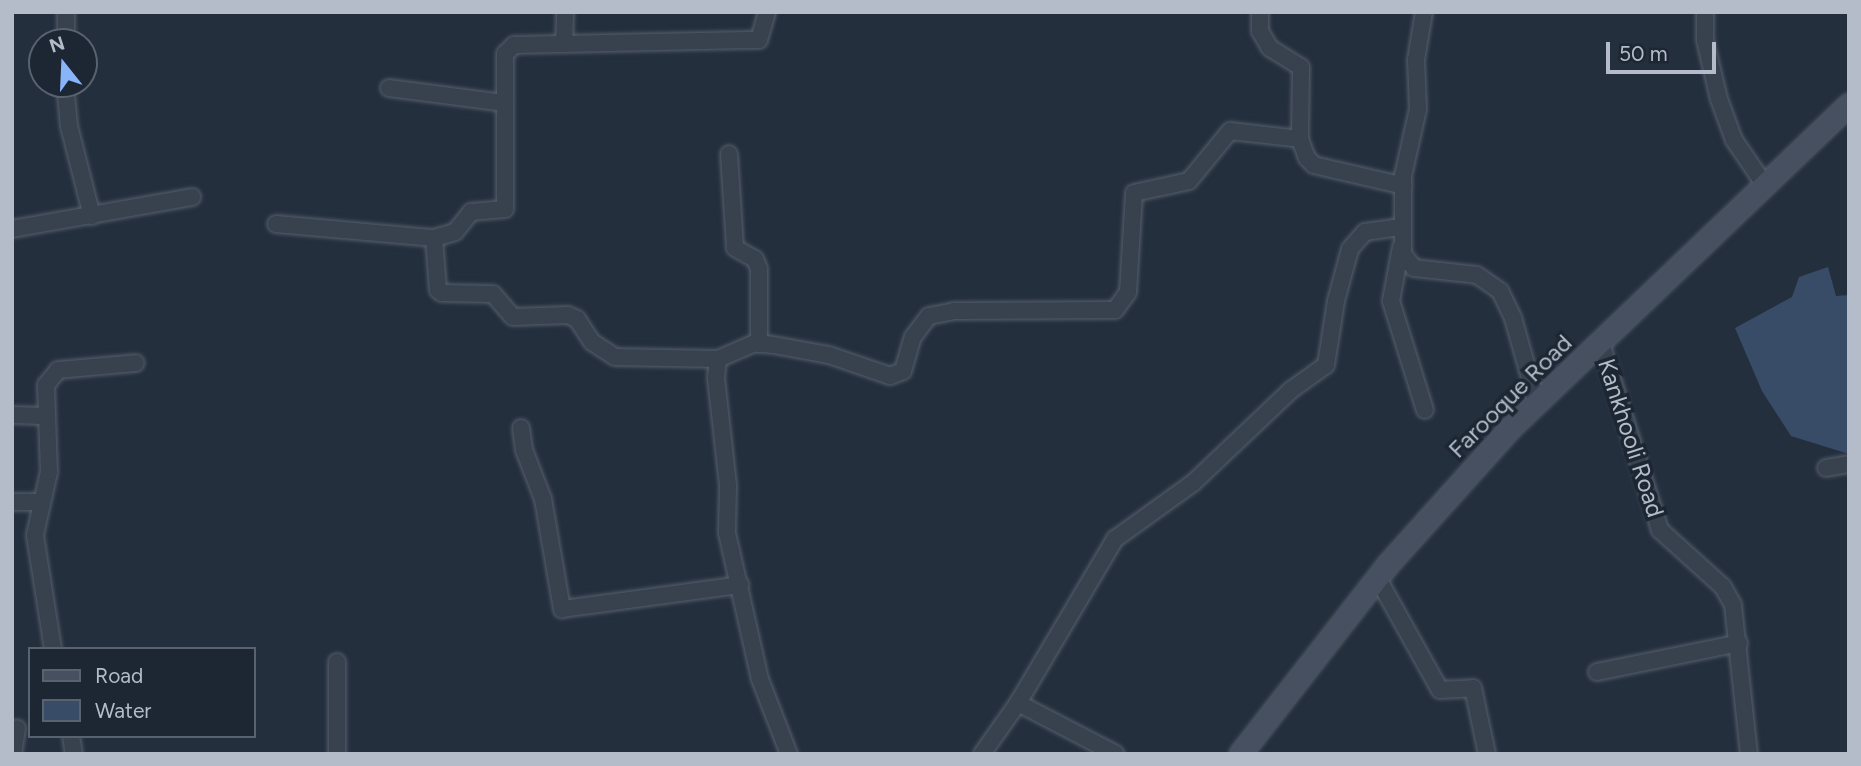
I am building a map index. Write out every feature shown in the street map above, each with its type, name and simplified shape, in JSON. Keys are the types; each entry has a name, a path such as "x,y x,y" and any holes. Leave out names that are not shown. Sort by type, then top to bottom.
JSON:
{"main road":[{"name":"Farooque Road","path":"1243,752 1377,577 1537,403 1849,104"}],"street":[{"path":"564,44 565,12"},
{"path":"276,224 433,238 455,232 471,212 505,209 506,54 514,45 760,40 766,12"},
{"path":"1260,12 1260,31 1269,48 1301,66 1300,139 1303,152 1314,165 1404,186"},
{"path":"1424,12 1416,60 1418,109 1404,186 1401,245 1391,301 1425,410"},
{"path":"1705,12 1705,40 1719,99 1734,140 1764,184"},
{"path":"389,88 505,103"},
{"path":"66,98 69,126 92,216"},
{"path":"433,238 438,290 442,293 493,294 513,317 568,315 577,319 592,342 615,357 718,359 759,344 829,355 890,376 902,371 913,337 929,316 954,311 1115,310 1128,292 1134,193 1189,181 1230,131 1300,139"},
{"path":"729,154 735,248 755,259 759,269 759,344"},
{"path":"12,229 192,197"},
{"path":"982,754 1018,703 1115,539 1193,483 1291,390 1326,365 1336,302 1350,249 1365,232 1400,227"},
{"path":"1401,245 1415,268 1477,275 1500,291 1513,318 1537,403"},
{"name":"Kankhooli Road","path":"1601,343 1660,530 1723,587 1733,605 1749,754"},
{"path":"718,359 716,378 728,485 727,533 760,679 789,754"},
{"path":"53,647 36,555 41,502 50,460 44,416 46,385 52,373 136,363"},
{"path":"12,415 44,416"},
{"path":"521,428 524,450 543,499 562,609 740,585"},
{"path":"1826,468 1849,464"},
{"path":"12,502 41,502"},
{"path":"1377,577 1440,690 1473,688 1487,754"},
{"path":"1597,672 1739,643"},
{"path":"337,662 337,754"},
{"path":"1018,703 1116,754"},
{"path":"13,754 20,728"}],"water":[{"path":"1828,267 1836,296 1849,295 1849,454 1791,436 1762,391 1735,328 1792,297 1799,277"}]}
